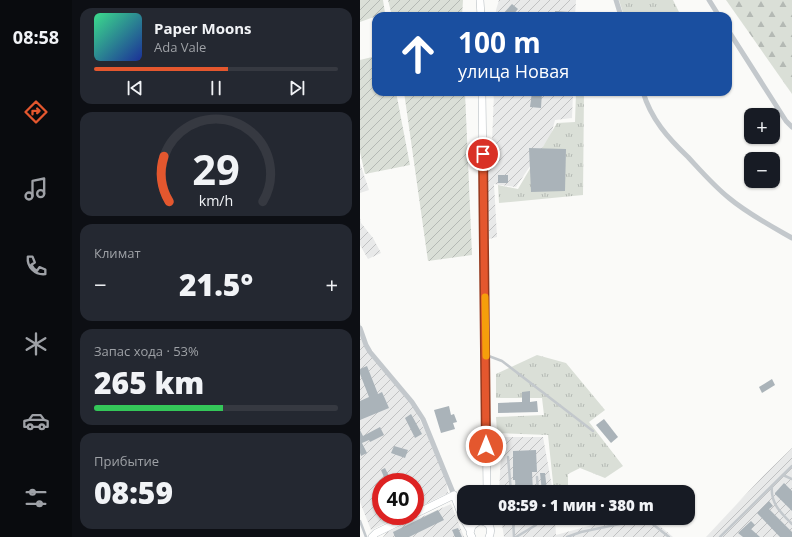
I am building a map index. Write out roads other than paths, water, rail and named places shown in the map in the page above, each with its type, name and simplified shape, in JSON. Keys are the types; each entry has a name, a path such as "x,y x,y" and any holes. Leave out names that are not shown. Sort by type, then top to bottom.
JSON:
{"street":[{"path":"480,0 481,12"},
{"path":"616,0 620,12"},
{"path":"709,0 716,12"},
{"path":"732,36 786,121 792,127"},
{"path":"482,96 487,485"},
{"path":"645,96 656,122 668,138 715,185 730,199 772,227 792,238"},
{"path":"360,328 363,339 370,352 412,402 422,419 457,502"},
{"path":"424,510 454,495"},
{"path":"372,537 376,533 392,525"},
{"path":"486,525 491,531 489,537"}],"lane":[{"path":"486,355 502,361 593,431"},
{"path":"508,457 510,485"},
{"path":"720,537 792,466"},
{"path":"783,475 792,479"},
{"path":"536,477 537,485"},
{"path":"772,486 772,497 778,511 792,524"},
{"path":"360,521 366,537"},
{"path":"568,537 581,532 634,521 650,522 669,537"},
{"path":"513,525 515,537 536,525"}]}
